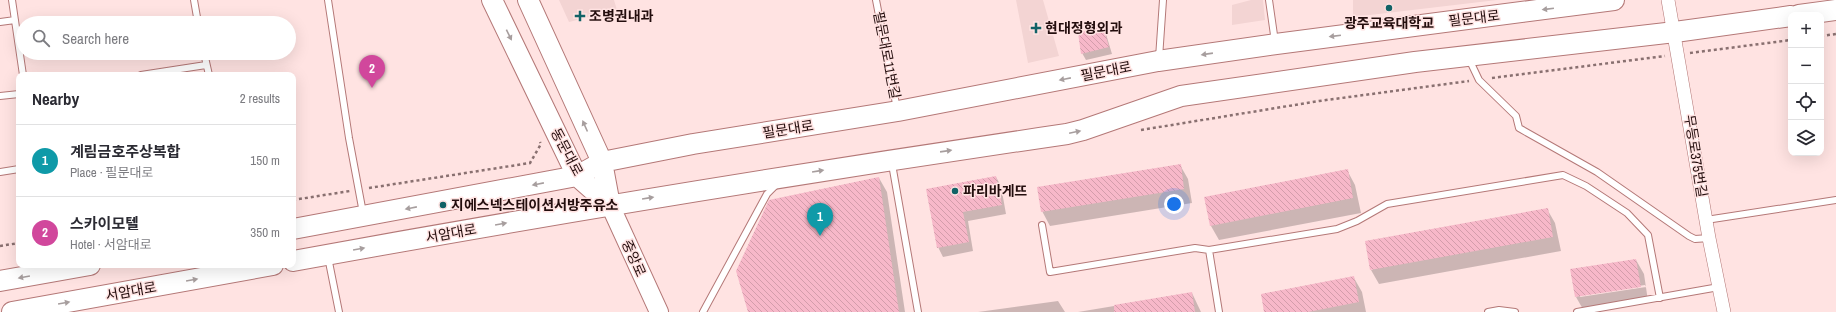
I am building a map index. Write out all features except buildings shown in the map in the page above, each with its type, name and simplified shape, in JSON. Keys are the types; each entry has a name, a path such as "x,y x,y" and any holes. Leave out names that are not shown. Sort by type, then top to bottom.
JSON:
{"main road":[{"name":"동문대로","path":"492,0 577,176 610,205"},
{"name":"동문대로","path":"528,0 602,162 610,205"},
{"name":"필문대로","path":"602,162 693,144 898,111 1158,61 1276,44 1614,0"},
{"path":"1821,12 1836,10"},
{"path":"610,205 785,176 1083,130 1181,96 1467,55 1675,32 1788,16"},
{"path":"296,228 577,176 602,162"},
{"name":"서암대로","path":"296,260 610,205"},
{"name":"중앙로","path":"610,205 659,312"},
{"path":"0,281 51,268"},
{"name":"서암대로","path":"12,312 256,268"}],"street":[{"name":"무등로375번길","path":"1668,0 1675,32 1709,238 1724,312"}],"lane":[{"path":"12,0 16,32"},
{"path":"194,0 197,16"},
{"path":"328,0 343,104 364,216"},
{"name":"필문대로11번길","path":"876,0 898,111"},
{"path":"1158,61 1161,45 1163,0"},
{"path":"1269,0 1276,44"},
{"path":"0,22 14,20"},
{"path":"1467,55 1479,80 1516,116 1519,128 1597,172 1689,236 1695,239 1709,238"},
{"path":"21,60 23,72"},
{"path":"205,60 207,72"},
{"path":"160,72 206,65"},
{"path":"0,96 16,94"},
{"path":"891,160 918,312"},
{"path":"0,172 16,170"},
{"path":"1042,225 1050,272 1195,248 1209,250 1337,229 1357,221 1387,204 1563,175 1586,186 1627,213 1648,236 1660,298"},
{"path":"703,312 767,194 785,176"},
{"path":"1706,220 1836,200"},
{"path":"1209,250 1219,312"},
{"path":"327,255 339,312"},
{"path":"1577,312 1719,287"},
{"path":"1488,312 1499,310 1515,312"}],"path":[{"path":"1824,36 1836,34"},
{"path":"296,200 530,163 541,144 538,137"},
{"path":"0,246 16,243"}],"shaded area":[{"name":"조병권내과","path":"559,0 614,0 617,10 569,22"},
{"name":"현대정형외과","path":"1016,0 1043,0 1059,56 1028,63"},
{"path":"1251,0 1263,0 1265,20 1232,25 1232,5"},
{"name":"광주교육대학교","path":"1353,0 1497,0 1353,17"}],"place":[{"name":"광주교육대학교","path":"1389,8"},
{"name":"조병권내과","path":"580,16"},
{"name":"현대정형외과","path":"1036,28"},
{"name":"스카이모텔","path":"372,88"},
{"name":"파리바게뜨","path":"955,191"},
{"name":"지에스넥스테이션서방주유소","path":"443,205"},
{"name":"계림금호주상복합","path":"820,236"}]}
